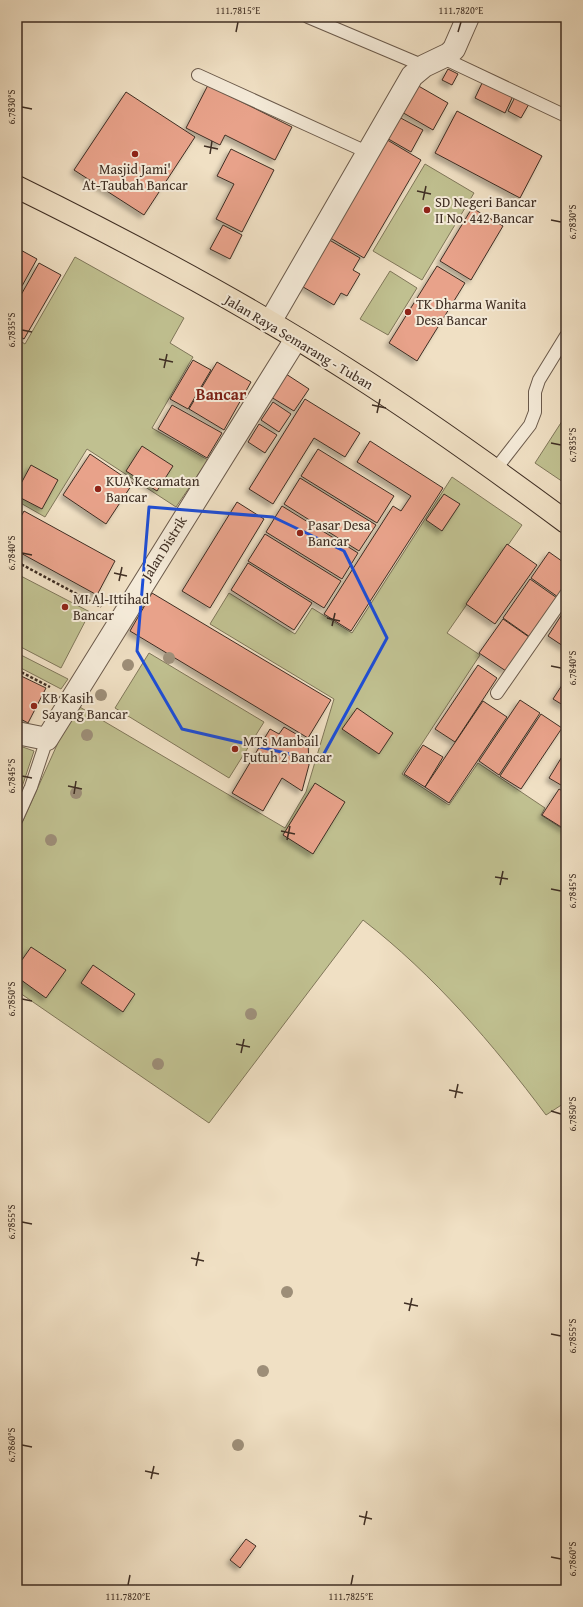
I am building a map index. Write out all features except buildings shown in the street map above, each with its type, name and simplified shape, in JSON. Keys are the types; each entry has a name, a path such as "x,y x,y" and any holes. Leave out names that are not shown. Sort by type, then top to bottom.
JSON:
{"highway":[{"name":"Jalan Raya Semarang - Tuban","path":"18,189 179,270 270,322 350,371 442,432 566,522"}],"street":[{"path":"270,322 369,153 412,76 454,49 468,17"},
{"name":"Jalan Distrik","path":"47,739 296,339"},
{"path":"17,733 47,739"}],"lane":[{"path":"308,17 432,62 566,116"},
{"path":"198,75 369,153"},
{"path":"495,470 530,425 535,412 535,392 539,380 566,336"},
{"path":"497,693 566,594"},
{"path":"17,818 31,787 47,739"}],"path":[{"path":"17,562 121,618"},
{"path":"17,670 72,698"}],"highlighted area":[{"path":"149,507 273,517 344,551 387,638 320,761 182,729 137,651"}],"green space":[{"path":"425,164 474,193 422,280 373,251"},
{"path":"75,257 184,318 170,343 193,357 152,428 208,460 176,507 87,449 45,517 17,501 17,339 25,344"},
{"path":"390,271 417,288 388,335 360,319"},
{"path":"566,415 566,484 535,463"},
{"path":"452,477 522,525 447,633 480,655 402,774 449,805 478,763 545,808 541,815 566,831 566,1102 546,1115 484,1037 438,987 389,941 363,920 209,1123 17,991 17,834 61,736 78,706 285,828 306,792 334,699 210,624 229,593 295,634 312,608 352,633"},
{"path":"17,574 90,612 61,668 17,645"},
{"path":"17,653 68,679 61,689 17,666"},
{"path":"149,653 264,722 229,778 115,708"},
{"path":"17,745 34,751 17,802"}],"place":[{"name":"Masjid Jami' At-Taubah Bancar","path":"135,154"},
{"name":"SD Negeri Bancar II No. 442 Bancar","path":"427,210"},
{"name":"TK Dharma Wanita Desa Bancar","path":"408,312"},
{"name":"KUA Kecamatan Bancar","path":"98,489"},
{"name":"Pasar Desa Bancar","path":"300,533"},
{"name":"MI Al-Ittihad Bancar","path":"65,607"},
{"name":"KB Kasih Sayang Bancar","path":"34,706"},
{"name":"MTs Manbail Futuh 2 Bancar","path":"235,749"}],"district":[{"name":"Bancar","path":"221,394"}]}
